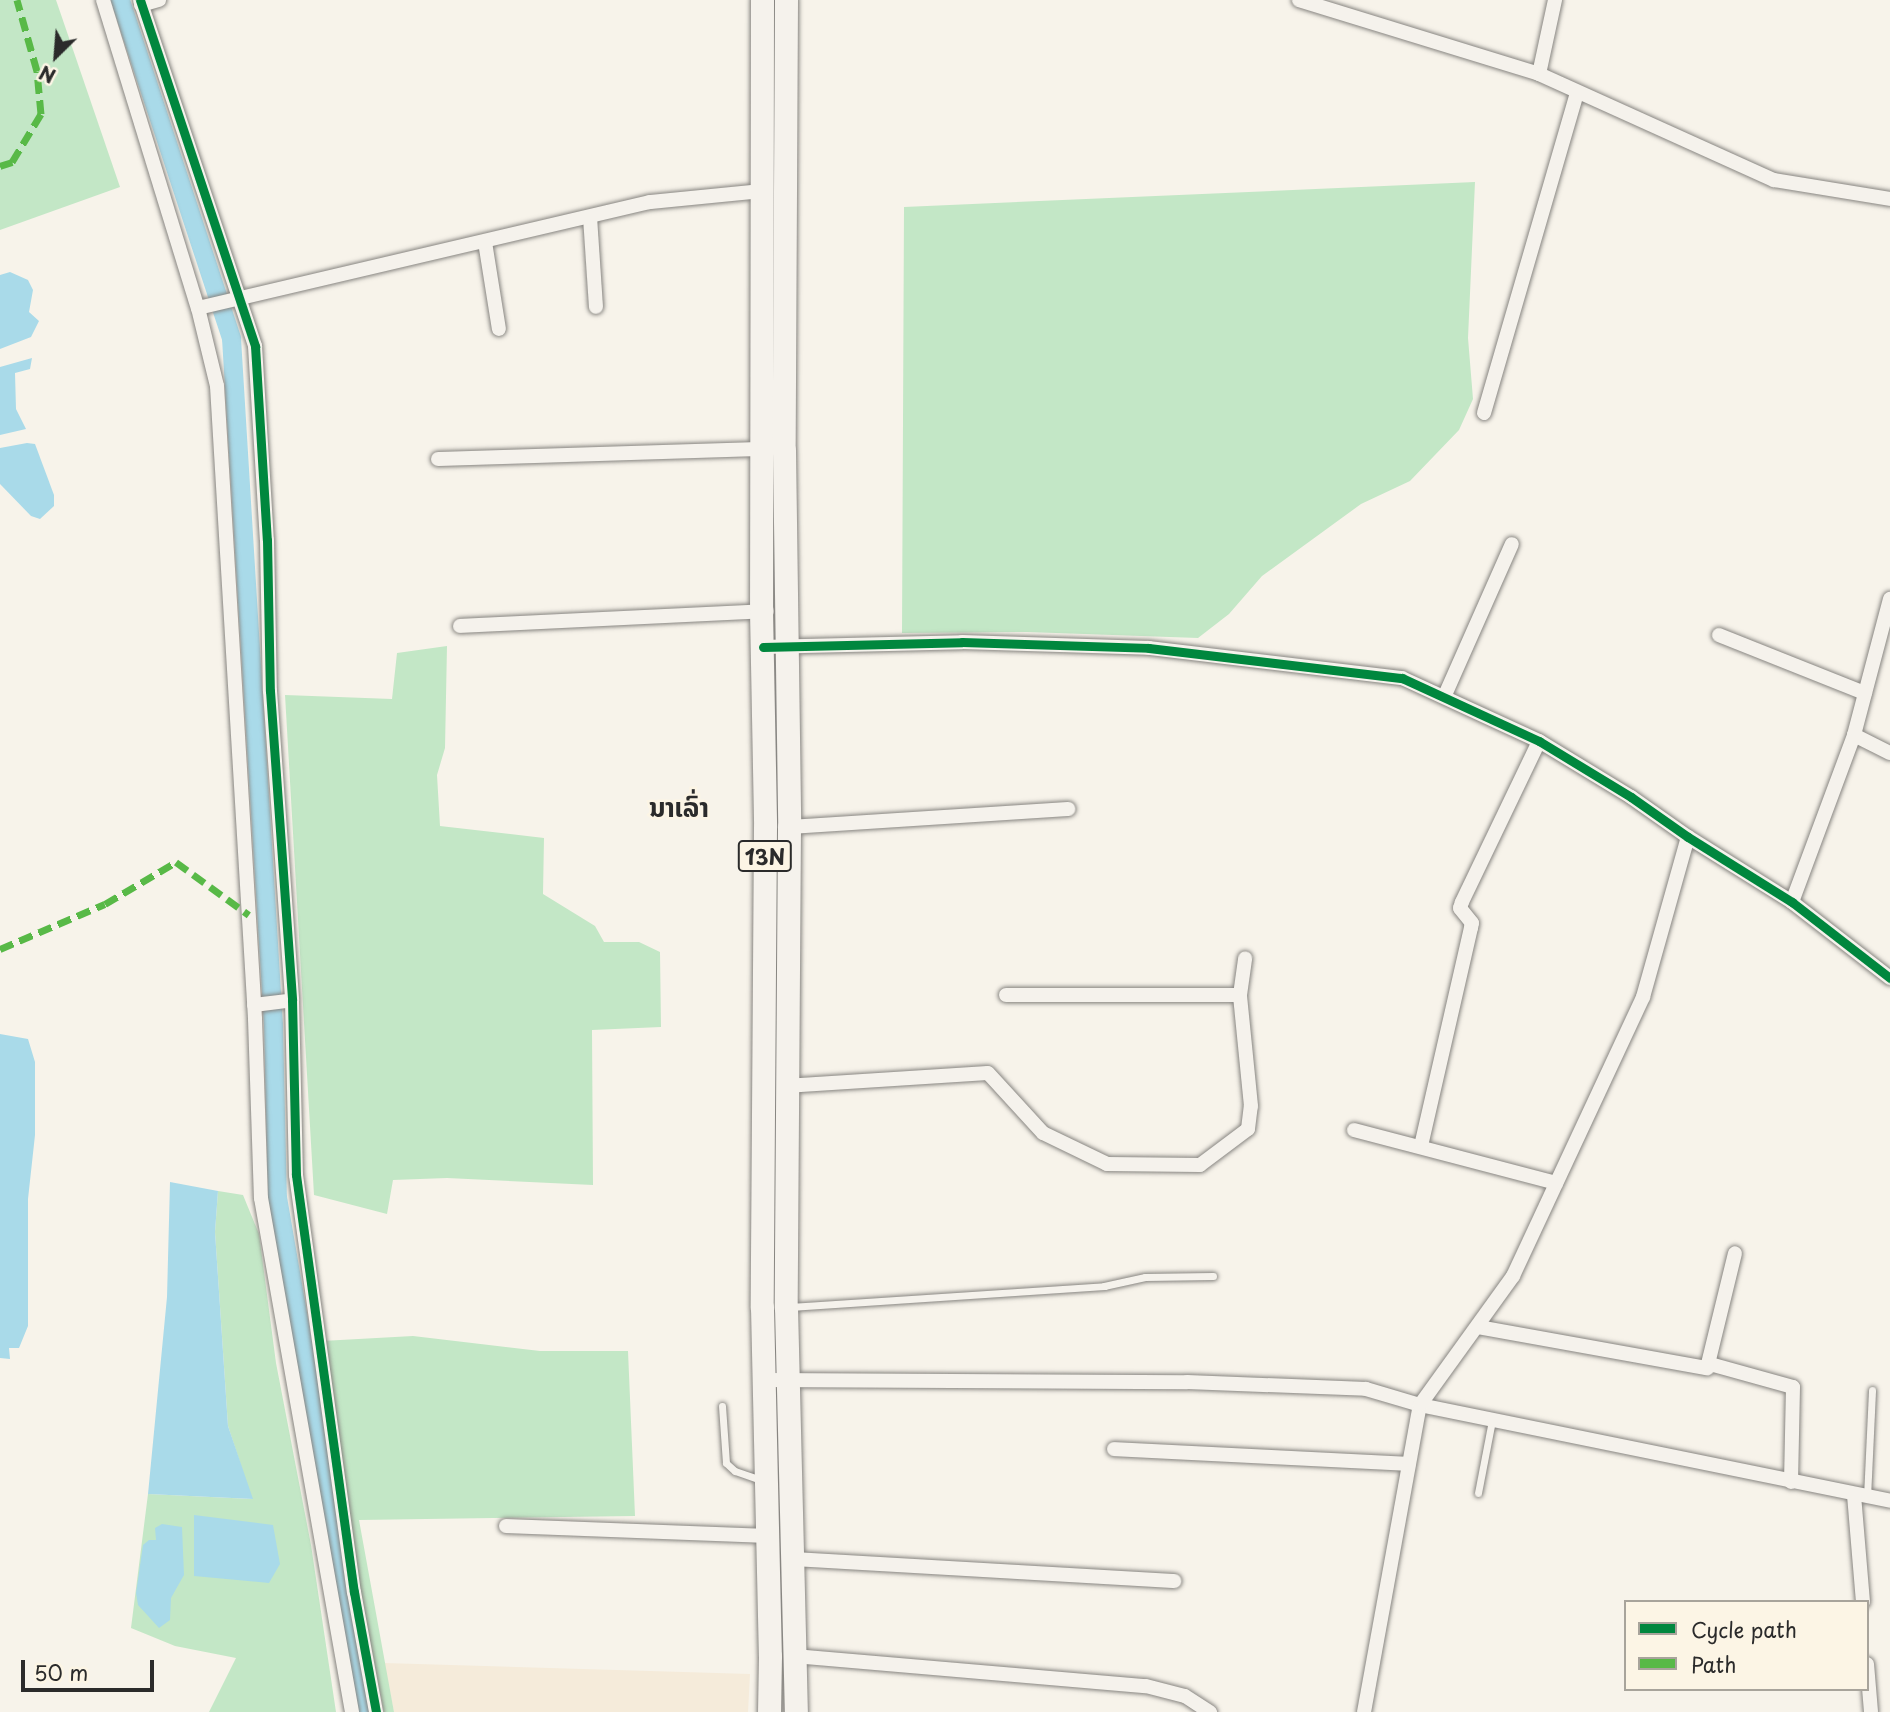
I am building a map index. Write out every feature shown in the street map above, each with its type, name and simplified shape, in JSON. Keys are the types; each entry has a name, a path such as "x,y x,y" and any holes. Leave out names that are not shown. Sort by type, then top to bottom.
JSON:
{"highway":[{"name":"13N","path":"762,0 760,449 765,827 762,1293 769,1712"},
{"name":"13N","path":"786,0 785,611 789,827 785,1086 786,1307 796,1712"}],"street":[{"path":"103,0 202,307 218,386 254,1005 261,1198 352,1712"},
{"path":"159,0 141,2 233,301 255,346 268,540 270,691 292,1000 299,1208 354,1592 376,1712"},
{"path":"1299,0 1539,75 1774,180 1890,199"},
{"path":"1539,75 1555,0"},
{"path":"1484,413 1577,92"},
{"path":"202,307 650,202 762,191"},
{"path":"590,217 596,306"},
{"path":"485,242 499,329"},
{"path":"438,459 760,449"},
{"path":"1445,695 1512,544"},
{"path":"1792,902 1854,735 1890,599"},
{"path":"460,626 785,611"},
{"path":"1719,635 1864,693"},
{"path":"763,647 962,642 1149,648 1402,678 1445,695 1539,741 1632,797 1688,837 1792,902 1890,978"},
{"path":"1854,735 1890,753"},
{"path":"1421,1146 1472,923 1460,908 1539,741"},
{"path":"789,827 1068,809"},
{"path":"1364,1712 1420,1405 1513,1276 1643,997 1688,837"},
{"path":"785,1086 988,1073 1043,1133 1107,1164 1200,1165 1248,1129 1251,1105 1240,995 1245,958"},
{"path":"1006,995 1240,995"},
{"path":"254,1005 292,1000"},
{"path":"1354,1130 1556,1183"},
{"path":"1710,1364 1735,1252"},
{"path":"1478,1327 1700,1368 1710,1364 1793,1387 1791,1482"},
{"path":"765,1380 1187,1382 1366,1389 1420,1405 1890,1500"},
{"path":"1114,1448 1409,1464"},
{"path":"1861,1496 1863,1600"},
{"path":"506,1527 768,1536"},
{"path":"792,1559 1174,1581"},
{"path":"794,1656 1146,1686 1185,1696 1210,1712"},
{"path":"1869,1688 1871,1712"}],"lane":[{"path":"786,1307 1104,1286 1145,1277 1213,1276"},
{"path":"1861,1496 1872,1390"},
{"path":"722,1406 726,1463 735,1471 764,1481"},
{"path":"1478,1493 1492,1420"}],"shaded area":[{"path":"384,1663 750,1674 748,1712 394,1712"}],"green space":[{"path":"0,0 56,0 120,187 0,230"},
{"path":"1475,182 1468,338 1473,399 1459,430 1410,481 1361,504 1262,576 1229,614 1198,638 1027,632 902,633 904,207"},
{"path":"447,646 445,748 437,775 440,826 544,838 543,894 595,926 604,942 639,942 660,952 661,1027 592,1030 593,1185 447,1178 393,1180 387,1214 314,1195 285,695 392,699 397,653"},
{"path":"218,1191 243,1195 259,1234 276,1363 311,1545 336,1712 209,1712 236,1658 175,1646 131,1628 148,1494 252,1499 228,1426 215,1232"},
{"path":"413,1336 540,1351 628,1351 635,1516 359,1520 394,1712 384,1712 341,1491 322,1341"}],"water":[{"path":"10,272 28,280 33,290 29,312 39,321 31,337 0,349 0,275"},
{"path":"32,358 30,369 15,373 16,409 26,429 0,435 0,367"},
{"path":"35,444 54,495 54,506 40,519 31,516 0,484 0,448"},
{"path":"0,1034 28,1039 35,1062 35,1135 28,1199 28,1326 19,1348 9,1348 10,1359 0,1358"},
{"path":"170,1182 218,1191 215,1232 228,1426 253,1499 148,1494 167,1297"},
{"path":"194,1515 273,1525 280,1564 269,1583 194,1576"},
{"path":"162,1524 182,1527 184,1575 171,1598 170,1620 159,1628 138,1605 136,1593 143,1545 149,1540 156,1540 155,1528"}],"waterway":[{"path":"120,0 231,338 273,1025 277,1197 366,1712"}],"marked path":[{"path":"0,166 12,162 41,114 37,71 17,0"},
{"path":"0,949 105,904 176,862 249,915"}],"cycle path":[{"path":"140,0 255,346 267,540 270,691 292,1000 296,1175 354,1592 376,1712"},
{"path":"763,647 962,642 1149,648 1402,678 1539,741 1631,797 1688,837 1792,902 1890,978"}],"district":[{"name":"ນາເລົ່າ","path":"679,807"}]}
